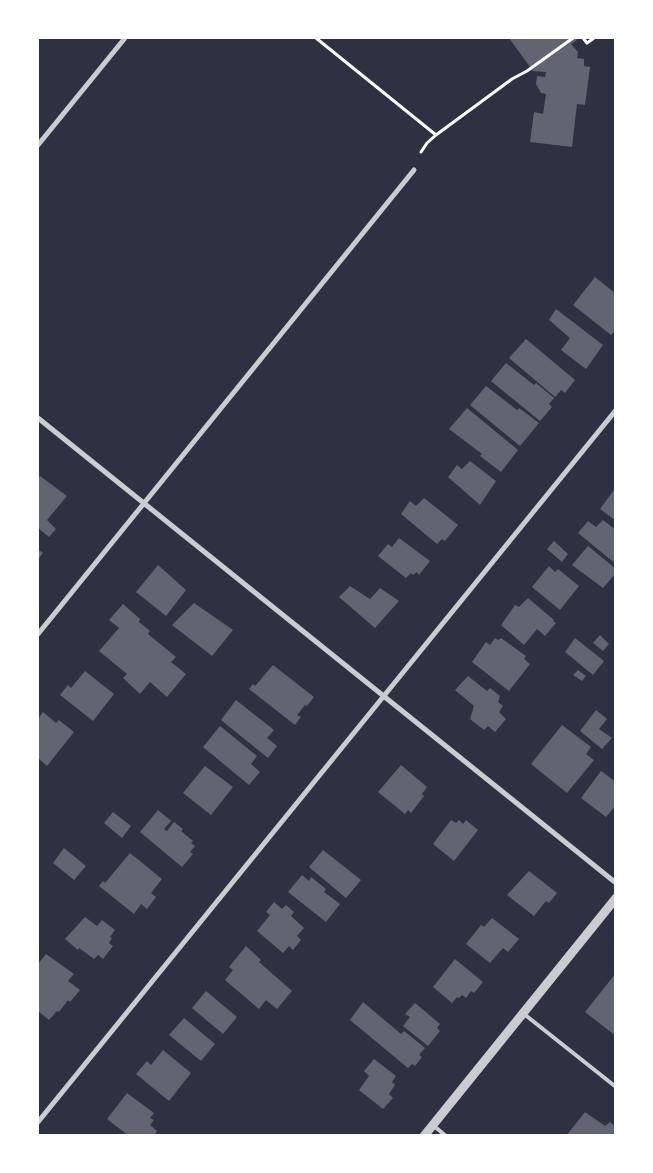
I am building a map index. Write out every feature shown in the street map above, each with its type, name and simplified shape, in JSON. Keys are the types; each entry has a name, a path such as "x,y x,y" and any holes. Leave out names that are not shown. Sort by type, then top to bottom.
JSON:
{"street":[{"path":"38,145 125,38"},
{"path":"38,634 414,170"},
{"path":"38,1122 616,410"},
{"path":"38,418 616,884"},
{"path":"424,1136 616,898"}],"lane":[{"path":"522,1013 616,1087"},
{"path":"433,1124 446,1136"}],"path":[{"path":"316,38 436,135"},
{"path":"422,152 436,135 512,79 527,71 573,38"},
{"path":"583,38 587,43 594,38"}],"building":[{"path":"509,38 575,38 577,40 571,44 578,52 577,58 584,59 584,66 590,67 585,105 577,104 572,147 530,142 534,112 543,114 546,94 541,93 536,84 537,76 545,77 546,72 533,71"},
{"path":"595,277 616,294 616,330 611,335 573,305"},
{"path":"556,309 603,345 586,369 561,350 570,338 549,320"},
{"path":"526,339 575,380 565,393 561,390 555,397 509,358"},
{"path":"506,363 534,385 536,383 554,398 549,404 552,407 540,421 491,381"},
{"path":"486,386 517,410 519,408 539,423 520,446 470,405"},
{"path":"467,408 518,450 501,472 480,456 482,454 449,429"},
{"path":"470,461 496,481 480,505 448,477 457,465 462,469"},
{"path":"40,476 67,496 47,520 56,529 49,537 38,528 38,479"},
{"path":"614,490 616,491 616,521 600,509"},
{"path":"424,498 458,525 445,541 442,539 437,544 401,514 410,501 416,506"},
{"path":"603,520 616,530 616,564 578,533 588,521 596,527"},
{"path":"399,538 430,561 419,575 417,572 413,575 411,573 406,578 378,556 388,544 392,547"},
{"path":"554,541 568,554 562,562 547,549"},
{"path":"588,546 616,569 616,573 603,588 572,565"},
{"path":"38,549 43,553 39,558 38,557"},
{"path":"158,565 186,590 166,616 136,592"},
{"path":"549,566 555,572 558,569 579,586 560,610 532,587"},
{"path":"350,586 370,599 380,588 399,601 375,628 339,597"},
{"path":"528,598 556,623 545,636 537,629 524,645 501,625 515,605 519,607"},
{"path":"194,603 233,630 212,656 172,625"},
{"path":"123,604 150,631 148,634 176,657 171,662 186,674 167,697 150,682 140,694 123,678 127,674 99,651 119,628 109,620"},
{"path":"600,635 609,644 603,651 593,643"},
{"path":"495,638 498,640 501,638 526,656 524,659 530,664 509,691 472,662 486,642 490,645"},
{"path":"575,638 604,661 593,675 565,652"},
{"path":"273,665 314,697 297,715 301,717 295,725 249,689 253,684 255,686"},
{"path":"578,670 586,676 582,681 573,675"},
{"path":"85,671 114,694 93,721 60,695 68,685 71,688"},
{"path":"468,676 487,691 490,688 500,696 498,702 503,706 499,712 506,719 495,732 488,726 484,730 470,719 474,706 455,690"},
{"path":"236,700 274,730 267,738 277,746 268,758 221,720"},
{"path":"596,710 607,719 599,729 612,738 602,749 580,731"},
{"path":"43,712 56,723 59,720 74,732 47,766 38,758 38,719"},
{"path":"562,725 591,747 586,754 594,760 567,793 531,764"},
{"path":"220,726 257,756 251,764 260,772 249,785 203,747"},
{"path":"401,765 427,787 422,794 424,796 411,813 408,810 405,814 378,792"},
{"path":"205,766 233,787 211,815 183,793"},
{"path":"601,771 616,782 616,805 606,817 581,798"},
{"path":"158,810 171,821 164,829 167,831 174,822 193,841 191,843 195,846 190,852 193,854 182,867 140,832"},
{"path":"113,812 131,826 122,838 104,823"},
{"path":"451,820 456,823 459,820 463,824 466,820 478,830 454,861 433,844"},
{"path":"64,848 86,866 74,880 53,863"},
{"path":"323,850 361,880 346,898 309,867"},
{"path":"130,853 162,879 151,893 156,897 147,909 141,904 134,914 99,886 103,881 105,883"},
{"path":"529,871 557,893 549,903 546,901 534,916 507,895"},
{"path":"302,875 309,881 311,877 326,889 324,892 340,904 326,922 288,892"},
{"path":"274,902 282,909 286,905 294,912 291,916 304,928 297,936 301,940 293,950 289,946 283,953 257,931 270,915 266,912"},
{"path":"85,917 97,926 102,920 115,930 110,937 112,938 109,943 113,946 103,959 98,955 94,959 79,948 78,950 65,939"},
{"path":"492,918 519,939 508,952 503,948 490,963 466,944 481,925 484,927"},
{"path":"246,946 261,960 259,962 292,991 277,1009 266,1000 259,1009 225,980 233,970 229,967"},
{"path":"46,954 74,974 68,981 80,990 70,1002 68,1000 59,1012 57,1011 49,1020 38,1011 38,964"},
{"path":"455,959 483,982 474,993 471,991 466,998 462,995 459,998 457,997 452,1003 433,987"},
{"path":"616,973 616,1036 585,1012"},
{"path":"206,991 237,1017 223,1034 192,1008"},
{"path":"363,1002 401,1034 404,1031 425,1048 419,1055 422,1057 415,1066 412,1064 408,1068 350,1020"},
{"path":"415,1003 440,1024 437,1028 440,1031 428,1046 403,1026 410,1017 405,1014"},
{"path":"184,1018 215,1044 201,1061 169,1035"},
{"path":"163,1050 191,1073 169,1101 136,1074 147,1061 151,1065"},
{"path":"374,1059 396,1076 392,1082 395,1085 389,1094 393,1098 383,1109 359,1090 369,1076 364,1071"},
{"path":"127,1093 154,1113 150,1118 154,1120 150,1125 157,1131 154,1136 129,1136 107,1119"},
{"path":"585,1112 605,1126 610,1122 616,1127 616,1136 566,1136"}]}
